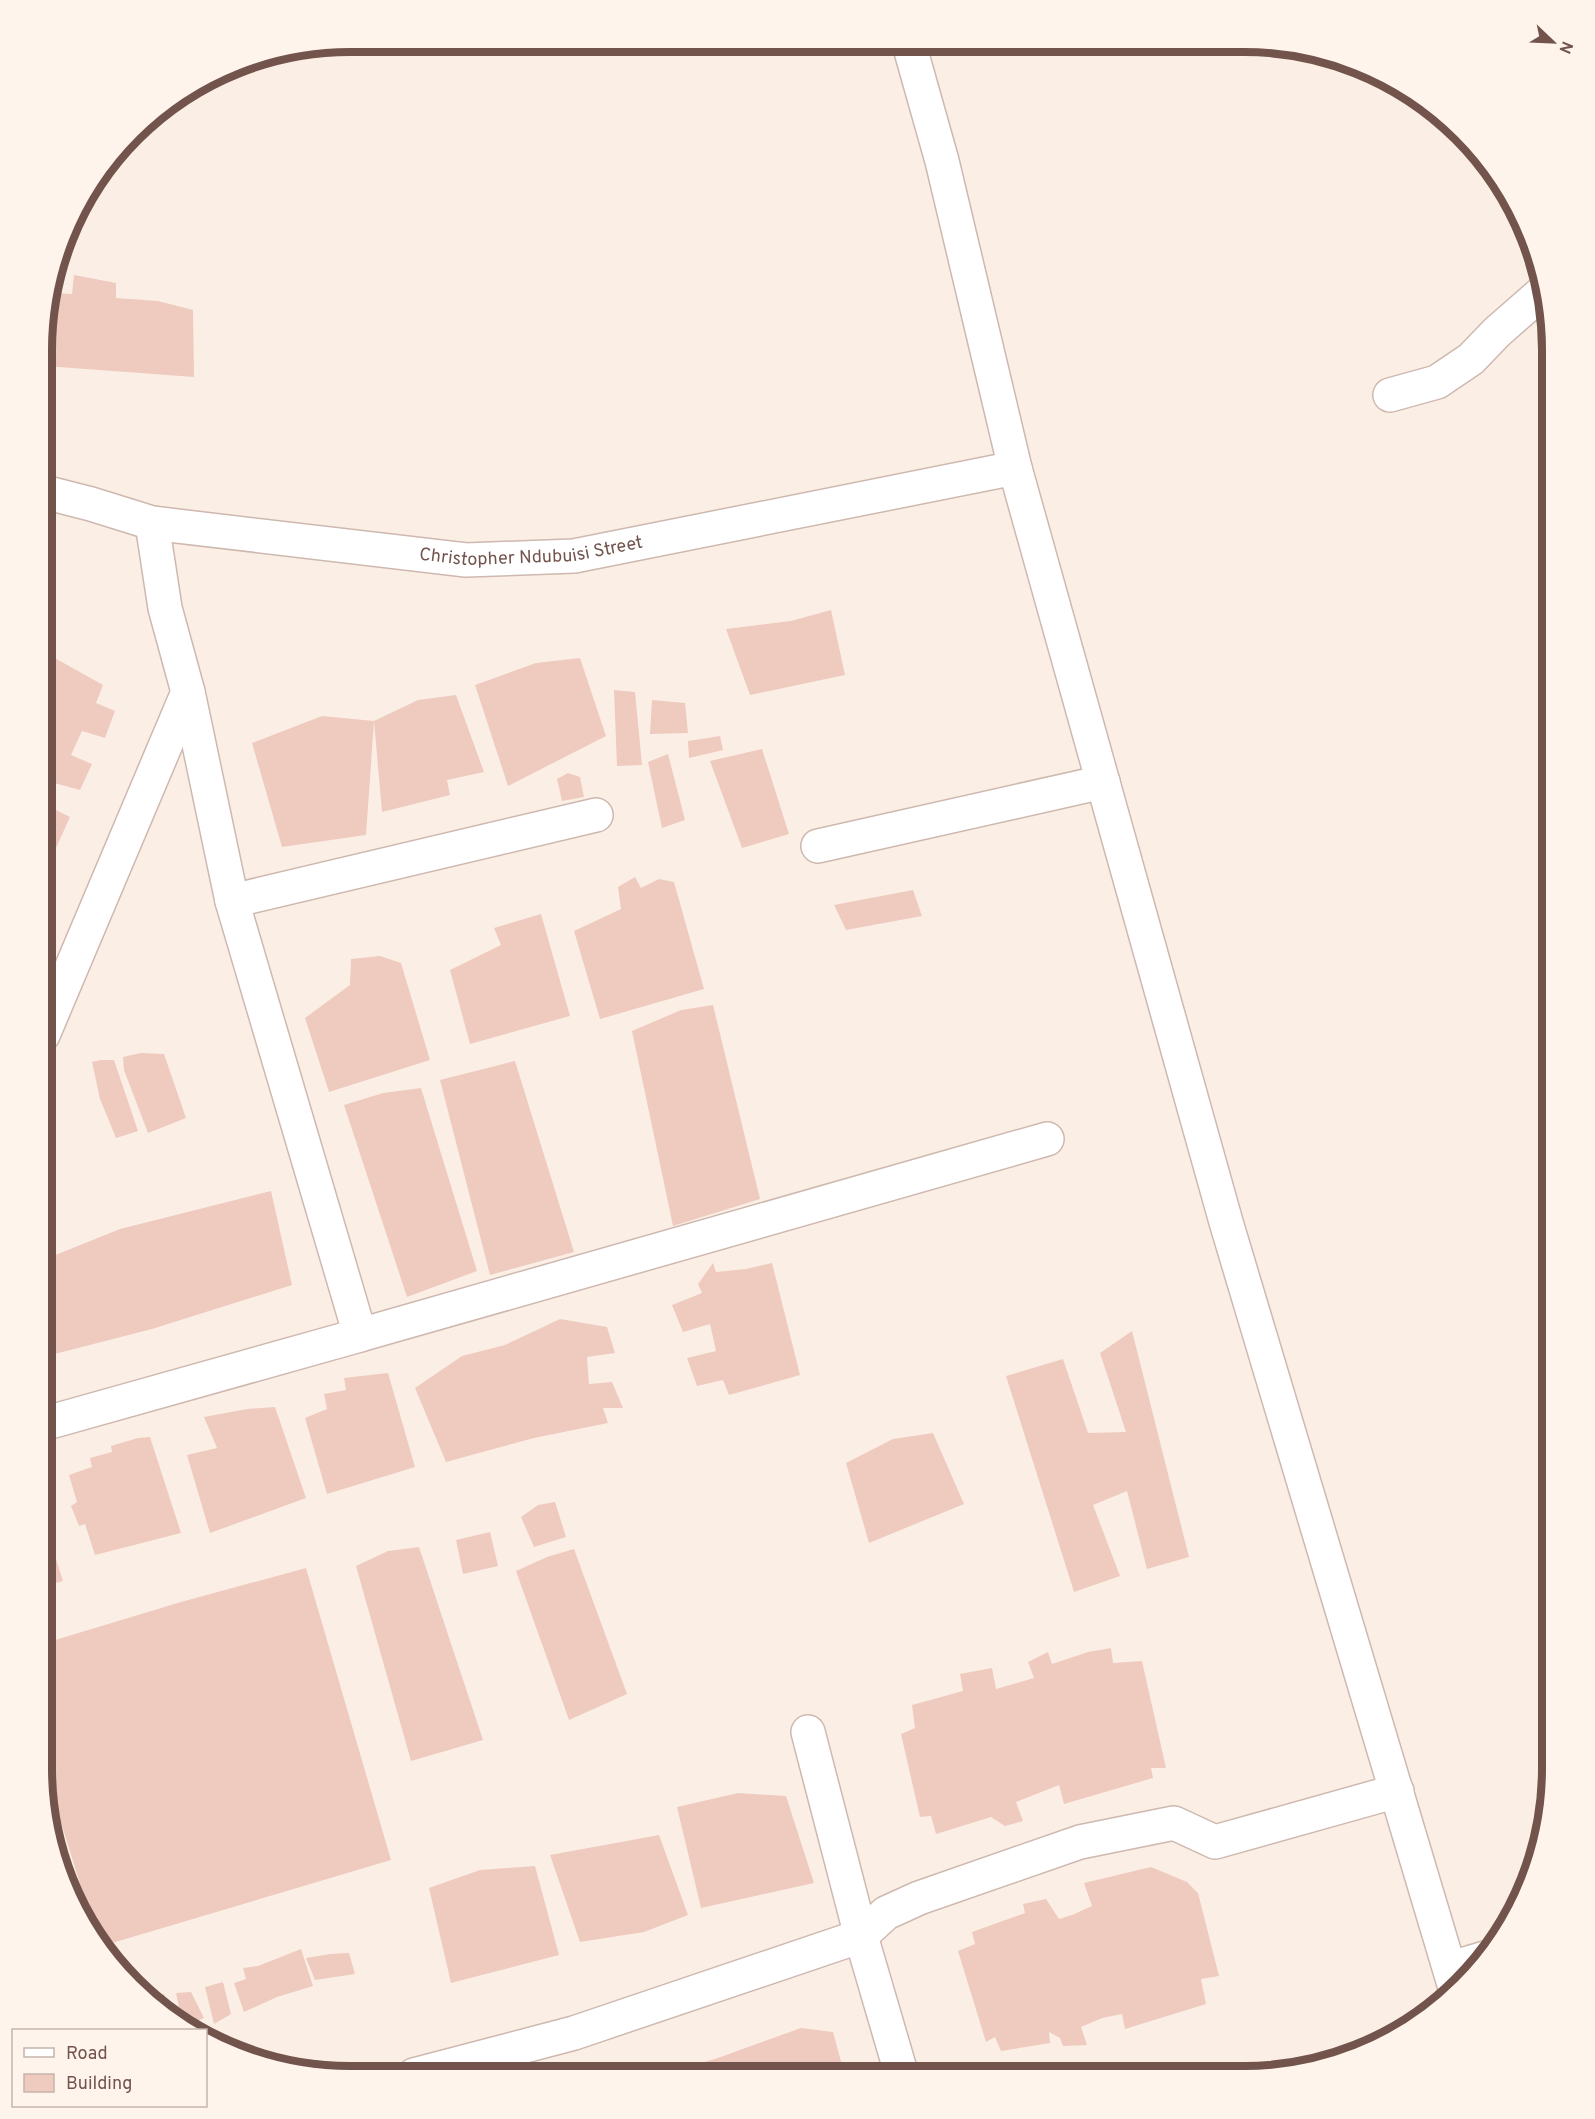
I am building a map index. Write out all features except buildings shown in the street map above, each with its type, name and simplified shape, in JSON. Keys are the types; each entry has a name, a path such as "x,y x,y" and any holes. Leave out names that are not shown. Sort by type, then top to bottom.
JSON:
{"street":[{"path":"911,52 942,161 1015,468 1226,1222 1454,1980"},
{"path":"1390,395 1437,382 1471,359 1497,332 1538,296"},
{"name":"Christopher Ndubuisi Street","path":"52,494 152,523 466,560 574,556 1015,468"},
{"path":"152,523 165,608 188,692 232,901 360,1335"},
{"path":"52,1014 188,692"},
{"path":"818,846 1103,782"},
{"path":"232,901 596,815"},
{"path":"52,1421 1047,1139"},
{"path":"808,1732 861,1936 899,2066"},
{"path":"447,2066 574,2032 861,1936 886,1913 919,1899 1080,1842 1174,1823 1215,1842 1397,1791"}]}
